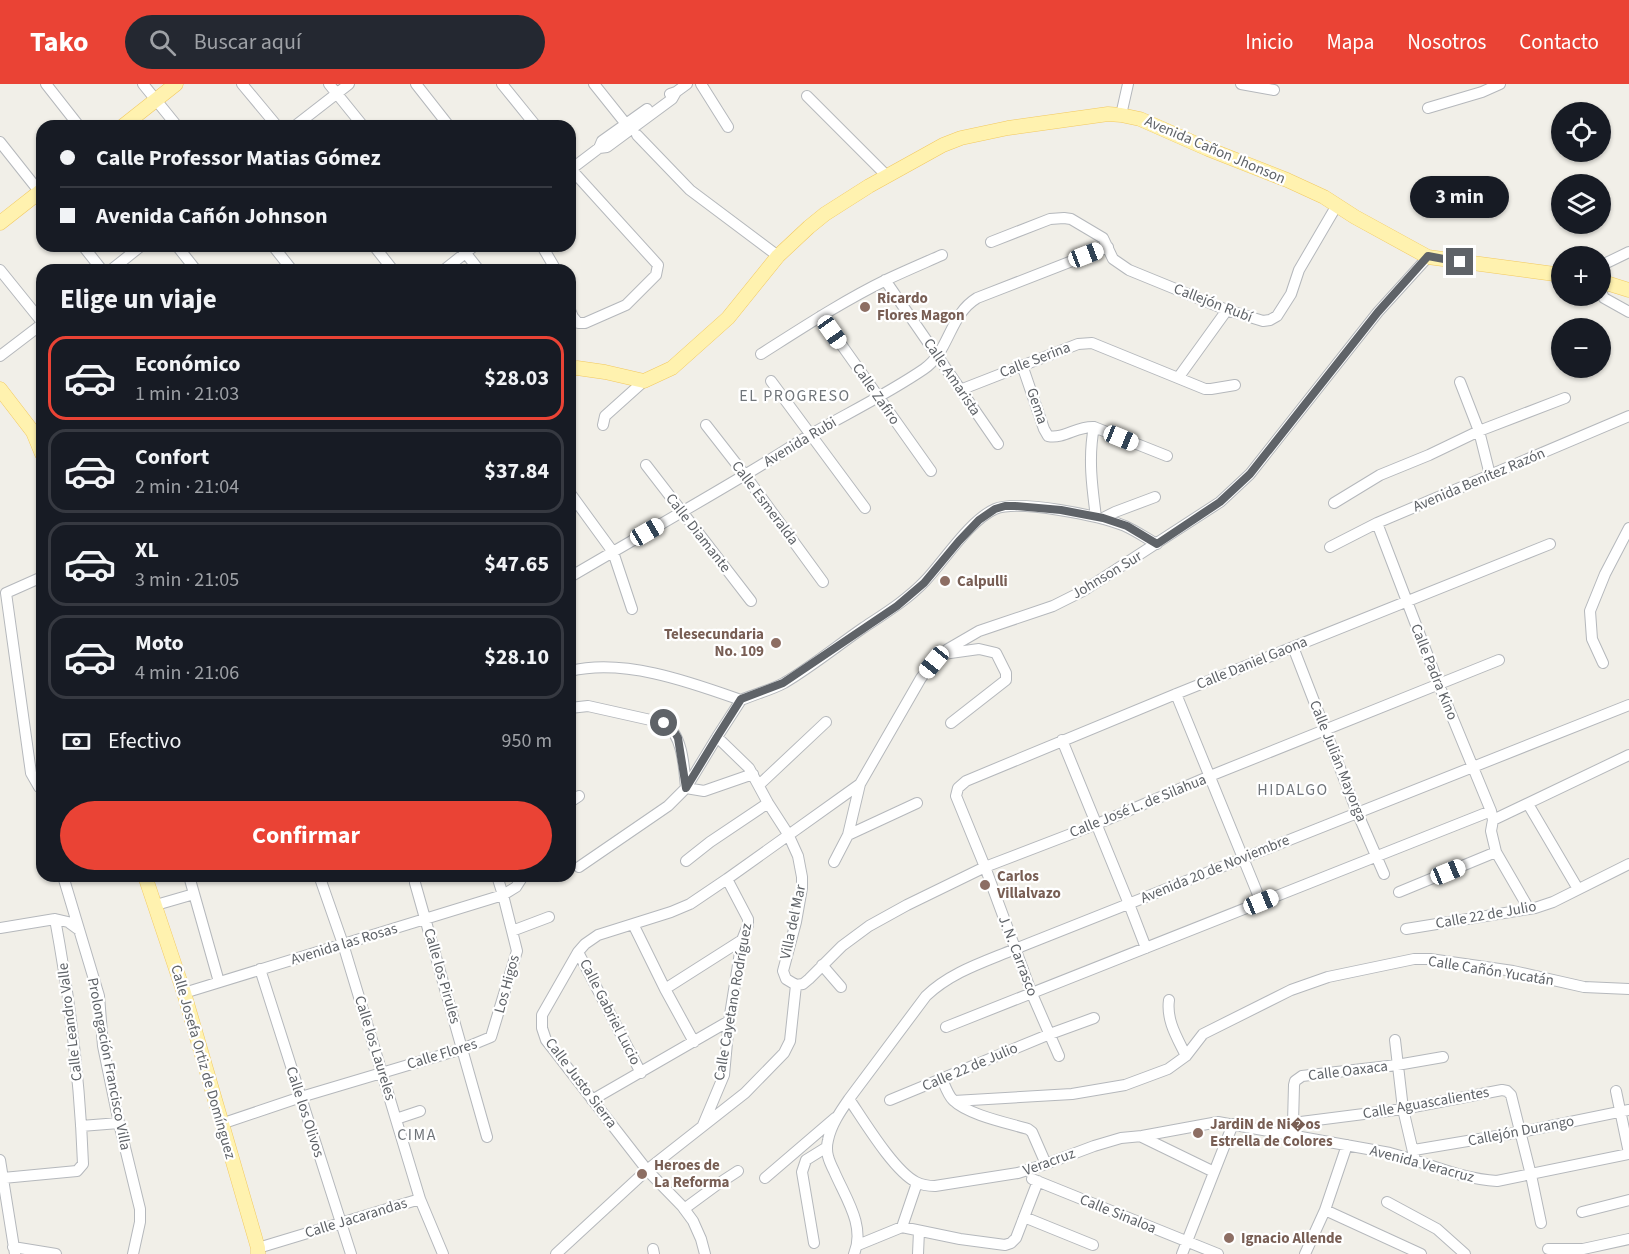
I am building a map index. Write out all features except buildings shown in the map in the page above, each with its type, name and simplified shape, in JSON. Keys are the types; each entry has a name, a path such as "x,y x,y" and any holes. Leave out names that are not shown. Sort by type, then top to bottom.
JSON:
{"main road":[{"path":"131,120 176,84"},
{"name":"Avenida Cañon Jhonson","path":"644,381 672,368 728,318 778,256 825,214 869,186 944,145 961,138 1008,128 1108,114 1140,119 1324,197 1355,217 1428,256"},
{"path":"0,224 36,196"},
{"path":"1428,256 1551,273"},
{"path":"1611,284 1629,290"},
{"path":"576,368 644,381"},
{"path":"0,389 33,432 36,439"},
{"name":"Calle Josefa Ortiz de Domínguez","path":"147,882 184,993 221,1124 261,1251"}],"street":[{"path":"46,84 74,120"},
{"path":"143,84 172,120"},
{"path":"242,84 272,120"},
{"path":"329,84 358,120"},
{"path":"303,120 349,84"},
{"path":"416,84 444,120"},
{"path":"502,84 531,120"},
{"path":"594,84 626,124"},
{"path":"600,148 602,141 687,84"},
{"path":"701,84 728,127"},
{"path":"1121,115 1128,84"},
{"path":"1241,84 1274,90"},
{"path":"1428,108 1482,92 1500,84"},
{"path":"576,166 600,148 607,147 663,106 672,99 676,92"},
{"path":"807,96 887,176"},
{"path":"637,135 690,190 778,256"},
{"path":"0,142 36,186"},
{"path":"576,176 658,265 656,276 626,304 585,323 578,323 576,320"},
{"name":"Callejón Rubí","path":"991,242 1050,219 1071,219 1101,237 1113,259 1129,270 1227,310 1263,321 1277,316 1290,294 1299,270 1337,205"},
{"name":"Avenida Rubi","path":"576,574 925,368 938,356 964,307 970,302 1108,247"},
{"path":"88,252 97,264"},
{"path":"118,264 134,252"},
{"path":"182,252 191,264"},
{"path":"278,252 287,264"},
{"path":"379,252 388,264"},
{"path":"450,264 462,252"},
{"path":"1611,261 1629,252"},
{"path":"761,354 821,316 885,280 942,255"},
{"name":"Johnson Sur","path":"834,862 848,835 860,784 921,678 942,654 979,631 1053,606 1083,591 1220,502 1250,474 1378,312 1428,256"},
{"path":"0,270 36,315"},
{"name":"Calle Amarista","path":"885,280 998,444"},
{"path":"1611,302 1629,312"},
{"path":"1178,378 1227,310"},
{"name":"Calle Zafiro","path":"821,316 932,471"},
{"path":"0,356 36,328"},
{"name":"Calle Serina","path":"960,390 1078,344 1092,343 1198,387 1211,389 1235,385"},
{"name":"Gema","path":"1022,365 1048,436 1056,437 1084,426 1094,427"},
{"path":"603,425 605,416 644,381"},
{"path":"771,381 865,508"},
{"path":"1460,382 1479,431 1490,475"},
{"path":"1334,503 1380,476 1479,431 1565,398"},
{"name":"Avenida Benítez Razón","path":"1330,547 1377,523 1629,416"},
{"name":"Calle Esmeralda","path":"706,425 823,582"},
{"path":"1100,518 1091,480 1094,427 1167,456"},
{"name":"Calle Diamante","path":"646,465 751,601"},
{"path":"1100,518 1155,497"},
{"path":"576,501 613,552 632,609"},
{"path":"579,867 668,806 686,788 741,699 783,683 897,606 924,583 979,520 995,509 1015,506 1061,510 1100,518 1127,526 1157,544"},
{"name":"Calle Padra Kino","path":"1377,523 1406,602 1492,815 1491,831 1496,852"},
{"path":"1603,663 1592,639 1590,611 1605,574 1629,528"},
{"name":"Calle Daniel Gaona","path":"958,789 966,782 1062,740 1550,544"},
{"path":"36,580 6,593 31,773 36,782"},
{"name":"Calle Julián Mayorga","path":"1293,647 1384,874"},
{"path":"942,654 979,649 996,653 1006,673 1006,680 951,723"},
{"name":"Calle José L. de Silahua","path":"796,985 802,984 850,940 869,926 985,867 1097,824 1210,776 1500,660"},
{"path":"576,670 611,667 645,672 689,682 741,699"},
{"path":"1176,694 1261,902"},
{"name":"Avenida 20 de Noviembre","path":"838,1116 926,996 958,973 1629,705"},
{"path":"576,707 588,706 669,726 678,738 686,788"},
{"path":"686,788 704,791 756,779 826,722"},
{"name":"Villa del Mar","path":"717,737 745,764 756,779 798,856 802,888 783,971 786,979 796,985"},
{"path":"1062,740 1146,948"},
{"path":"946,1027 1376,856 1528,804 1629,754"},
{"name":"Calle Justo Sierra","path":"705,1254 693,1221 647,1170 546,1040 542,1028 542,1015 578,952 585,944 598,935 680,908 727,879 860,784"},
{"name":"J. N. Carrasco","path":"958,789 956,796 1032,994 1059,1056"},
{"path":"686,861 768,803"},
{"path":"848,835 917,803"},
{"path":"1528,804 1578,890"},
{"path":"1399,892 1496,852 1529,909"},
{"name":"Calle 22 de Julio","path":"1406,929 1529,909 1553,902 1629,864"},
{"name":"Calle Cayetano Rodríguez","path":"702,1128 724,1075 729,1021 742,940 748,925 748,919 727,879"},
{"name":"Prolongación Francisco Villa","path":"65,882 99,996 102,1039 140,1215 134,1254"},
{"path":"191,882 219,982"},
{"name":"Calle los Laureles","path":"321,882 343,944 420,1199 443,1254"},
{"name":"Los Higos","path":"490,1038 517,951 498,882"},
{"path":"503,895 516,887 519,882"},
{"name":"Calle los Pirules","path":"415,883 487,1137"},
{"path":"156,905 194,894"},
{"name":"Avenida las Rosas","path":"184,993 503,895"},
{"path":"512,931 549,917"},
{"path":"0,928 55,919 68,922 80,930"},
{"name":"Calle Leandro Valle","path":"3,1178 77,1172 83,1164 67,982 55,919"},
{"path":"633,924 693,1042"},
{"path":"665,989 742,940"},
{"name":"Calle Gabriel Lucio","path":"578,952 641,1073"},
{"name":"Calle Cañón Yucatán","path":"954,1101 1071,1094 1125,1085 1168,1069 1186,1056 1203,1034 1291,990 1329,977 1413,959 1430,959 1513,971 1584,987 1629,989"},
{"path":"822,965 842,987"},
{"name":"Calle los Olivos","path":"260,969 351,1254"},
{"path":"556,1254 647,1170 745,1093 780,1058 788,1048 790,1041 796,985"},
{"path":"1169,1000 1168,1008 1172,1027 1186,1056"},
{"name":"Calle 22 de Julio","path":"890,1100 1094,1018"},
{"path":"592,1100 729,1021"},
{"name":"Calle Flores","path":"221,1124 301,1097 462,1049 490,1038"},
{"path":"1395,1040 1403,1109 1414,1155"},
{"name":"Calle Oaxaca","path":"1293,1123 1294,1085 1295,1081 1302,1076 1443,1057"},
{"path":"942,1079 954,1101 978,1114 1028,1129 1035,1137 1046,1164"},
{"name":"Calle Aguascalientes","path":"1293,1123 1403,1109 1502,1090 1507,1091 1511,1095 1521,1132 1541,1223"},
{"path":"1616,1091 1625,1111 1629,1154"},
{"path":"849,1099 893,1162 917,1183 902,1227"},
{"path":"396,1119 420,1111"},
{"name":"Callejón Durango","path":"1414,1155 1625,1111"},
{"path":"838,1116 830,1134 827,1147 828,1158 855,1218 856,1249 902,1227 960,1239 1005,1245 1011,1243 1016,1238 1038,1181"},
{"path":"765,1178 838,1116"},
{"path":"81,1126 119,1123"},
{"name":"Veracruz","path":"917,1183 935,1186 1018,1173 1121,1138 1206,1123 1233,1124 1286,1134"},
{"path":"1286,1134 1293,1123"},
{"path":"1182,1254 1233,1124"},
{"name":"Avenida Veracruz","path":"1286,1134 1414,1155 1457,1174 1481,1180 1531,1175 1629,1154"},
{"path":"1142,1136 1214,1172"},
{"path":"1305,1254 1325,1210 1347,1145"},
{"path":"814,1243 802,1172 806,1160 827,1147"},
{"path":"0,1160 14,1250 56,1254"},
{"path":"683,1208 738,1171"},
{"name":"Calle Sinaloa","path":"1018,1173 1218,1254"},
{"name":"Calle Jacarandas","path":"261,1251 420,1199"},
{"path":"1582,1212 1629,1200"},
{"path":"1387,1202 1437,1229 1465,1254"},
{"path":"1325,1210 1421,1254"},
{"path":"1024,1217 1094,1245"},
{"path":"918,1254 919,1232"},
{"path":"1548,1250 1583,1249 1629,1239"}],"place":[{"name":"Ricardo Flores Magon","path":"865,307"},
{"name":"Calpulli","path":"945,581"},
{"name":"Telesecundaria No. 109","path":"776,643"},
{"name":"Carlos Villalvazo","path":"985,885"},
{"name":"JardiN de Ni�os Estrella de Colores","path":"1198,1133"},
{"name":"Heroes de La Reforma","path":"642,1174"},
{"name":"Ignacio Allende","path":"1229,1238"}],"district":[{"name":"EL PROGRESO","path":"795,396"},
{"name":"HIDALGO","path":"1293,790"},
{"name":"CIMA","path":"417,1135"}],"route":[{"path":"664,723 674,731 678,738 686,788 741,699 783,683 897,606 924,583 979,520 995,509 1015,506 1061,510 1103,518 1127,526 1157,544 1220,502 1250,474 1378,312 1428,256 1460,262"}]}
